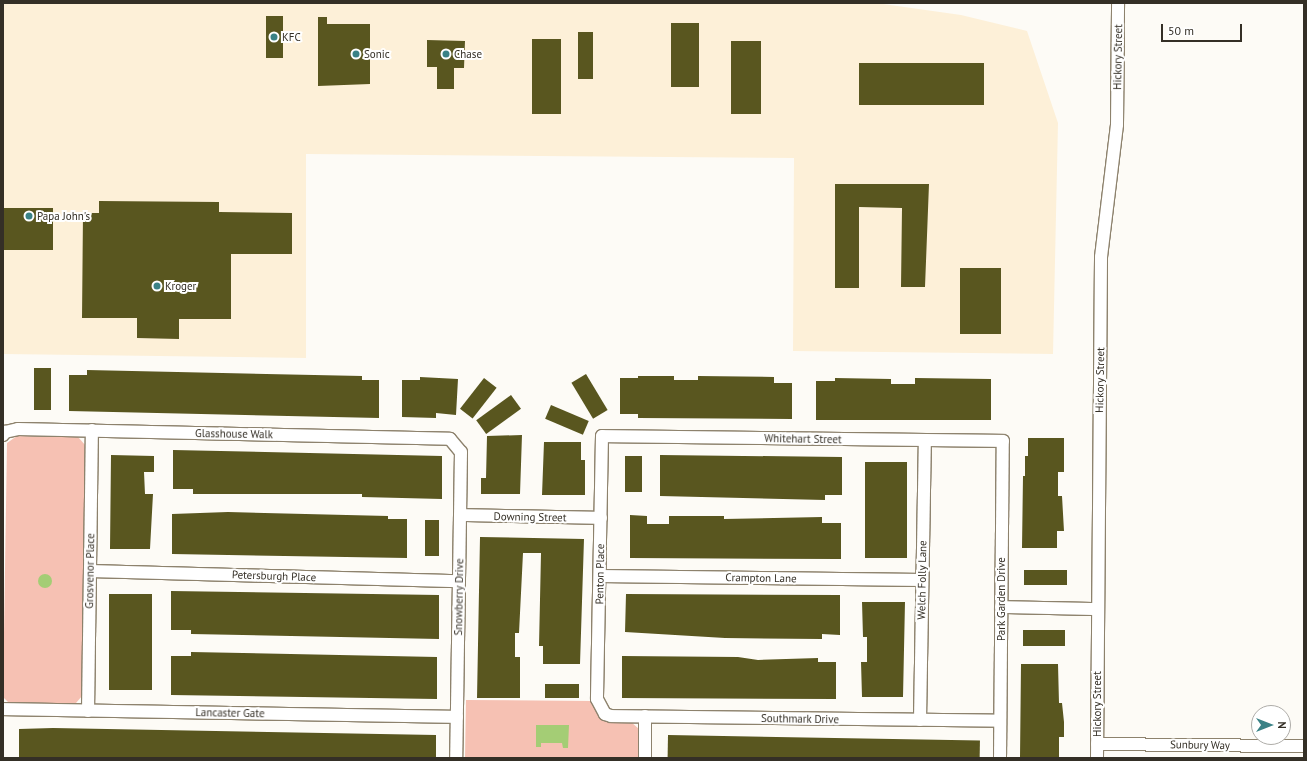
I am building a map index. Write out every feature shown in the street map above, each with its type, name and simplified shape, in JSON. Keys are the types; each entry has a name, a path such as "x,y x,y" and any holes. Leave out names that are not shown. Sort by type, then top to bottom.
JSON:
{"street":[{"name":"Hickory Street","path":"1097,758 1101,257 1117,125 1118,3"},
{"name":"Glasshouse Walk","path":"3,435 5,432 18,429 450,439"},
{"name":"Grosvenor Place","path":"88,711 92,430"},
{"name":"Whitehart Street","path":"602,436 1003,441"},
{"name":"Penton Place","path":"602,436 597,700 602,711"},
{"name":"Snowberry Drive","path":"450,439 461,452 456,758"},
{"name":"Welch Folly Lane","path":"920,720 925,440"},
{"name":"Park Garden Drive","path":"1000,758 1003,441"},
{"name":"Downing Street","path":"460,515 601,518"},
{"name":"Petersburgh Place","path":"90,571 459,581"},
{"name":"Crampton Lane","path":"600,576 922,580"},
{"path":"1001,607 1098,609"},
{"name":"Lancaster Gate","path":"3,709 457,717"},
{"name":"Southmark Drive","path":"602,711 611,716 1000,721"},
{"path":"645,716 645,758"},
{"name":"Sunbury Way","path":"1097,744 1304,746"}],"shaded area":[{"path":"876,3 961,15 1027,31 1058,123 1053,354 793,351 794,158 306,154 306,358 3,354 3,4"},
{"path":"17,436 78,437 86,446 82,696 76,703 9,703 3,697 7,443"},
{"path":"45,574 50,576 52,581 50,586 45,588 40,586 38,581 40,576"},
{"path":"466,700 591,701 600,716 631,722 639,729 639,758 465,758"},
{"path":"536,725 569,725 568,748 563,748 562,743 541,743 541,747 536,747"}],"building":[{"name":"KFC","path":"266,16 283,16 283,58 266,58"},
{"path":"318,17 327,17 327,24 370,24 370,84 318,86"},
{"path":"671,23 699,23 699,87 671,87"},
{"path":"578,32 593,32 593,79 578,79"},
{"path":"532,39 561,39 561,114 532,114"},
{"name":"Chase","path":"427,40 465,41 464,68 454,68 454,89 437,89 437,67 427,67"},
{"path":"731,41 761,41 761,114 731,114"},
{"path":"859,63 984,63 984,105 859,105"},
{"path":"835,184 929,184 925,287 901,287 902,208 859,207 859,288 835,288"},
{"name":"Kroger","path":"99,201 219,202 219,212 292,213 292,254 231,254 231,319 179,319 179,339 137,338 137,318 82,318 83,213 99,213"},
{"path":"3,208 53,208 53,250 3,250"},
{"path":"960,268 1001,268 1001,334 960,334"},
{"path":"34,368 51,368 51,410 34,410"},
{"path":"87,370 362,376 362,380 379,380 379,418 69,411 69,375 87,375"},
{"path":"586,374 608,410 593,419 571,383"},
{"path":"638,376 674,376 674,380 698,380 698,376 774,377 774,383 792,383 792,419 638,418 638,414 620,414 620,378 638,378"},
{"path":"420,377 458,379 456,415 436,413 436,418 402,417 402,380 420,380"},
{"path":"484,378 497,388 473,419 460,409"},
{"path":"835,378 891,379 891,384 915,384 915,378 991,379 991,420 816,420 816,381 835,381"},
{"path":"511,395 521,409 486,434 476,420"},
{"path":"551,405 589,421 583,435 545,419"},
{"path":"522,435 520,494 481,494 481,478 486,478 487,436"},
{"path":"1028,438 1064,438 1064,472 1058,472 1058,496 1062,496 1064,531 1057,531 1057,548 1022,548 1023,476 1025,476 1025,456 1028,456"},
{"path":"544,442 581,442 581,460 585,460 585,495 542,495"},
{"path":"173,450 442,456 442,499 362,497 362,494 193,494 193,489 173,489"},
{"path":"111,455 154,456 154,472 144,472 145,494 153,494 150,549 110,549"},
{"path":"660,455 842,457 842,495 825,495 825,500 660,496"},
{"path":"625,456 642,456 642,492 625,492"},
{"path":"865,462 907,462 907,558 865,558"},
{"path":"228,512 388,516 388,519 407,519 407,558 172,554 172,514"},
{"path":"630,515 647,516 647,524 669,524 669,516 724,516 724,519 822,517 822,523 841,523 841,559 630,558"},
{"path":"425,520 439,520 439,556 425,556"},
{"path":"480,537 584,539 580,664 543,664 543,646 539,646 541,553 523,553 519,633 515,633 515,657 520,657 520,698 477,698"},
{"path":"1024,570 1067,570 1067,585 1024,585"},
{"path":"171,591 439,595 439,639 191,634 191,630 171,630"},
{"path":"109,594 152,594 152,690 109,690"},
{"path":"626,594 840,595 840,635 822,634 822,639 725,638 625,632"},
{"path":"862,602 905,602 903,697 862,697 861,662 867,662 867,637 863,637"},
{"path":"1023,630 1065,630 1065,646 1023,646"},
{"path":"191,652 437,657 437,699 171,695 171,656 191,656"},
{"path":"622,656 738,657 758,660 818,658 818,662 836,662 836,699 622,698"},
{"path":"1021,664 1058,664 1059,703 1062,703 1064,722 1064,737 1059,737 1059,757 1020,757"},
{"path":"545,684 579,684 579,698 545,698"},
{"path":"53,728 436,735 436,758 19,758 19,729"},
{"path":"668,735 980,740 980,758 668,758"}],"place":[{"name":"KFC","path":"274,37"},
{"name":"Sonic","path":"356,54"},
{"name":"Chase","path":"446,54"},
{"name":"Papa John's","path":"29,216"},
{"name":"Kroger","path":"157,286"}]}
